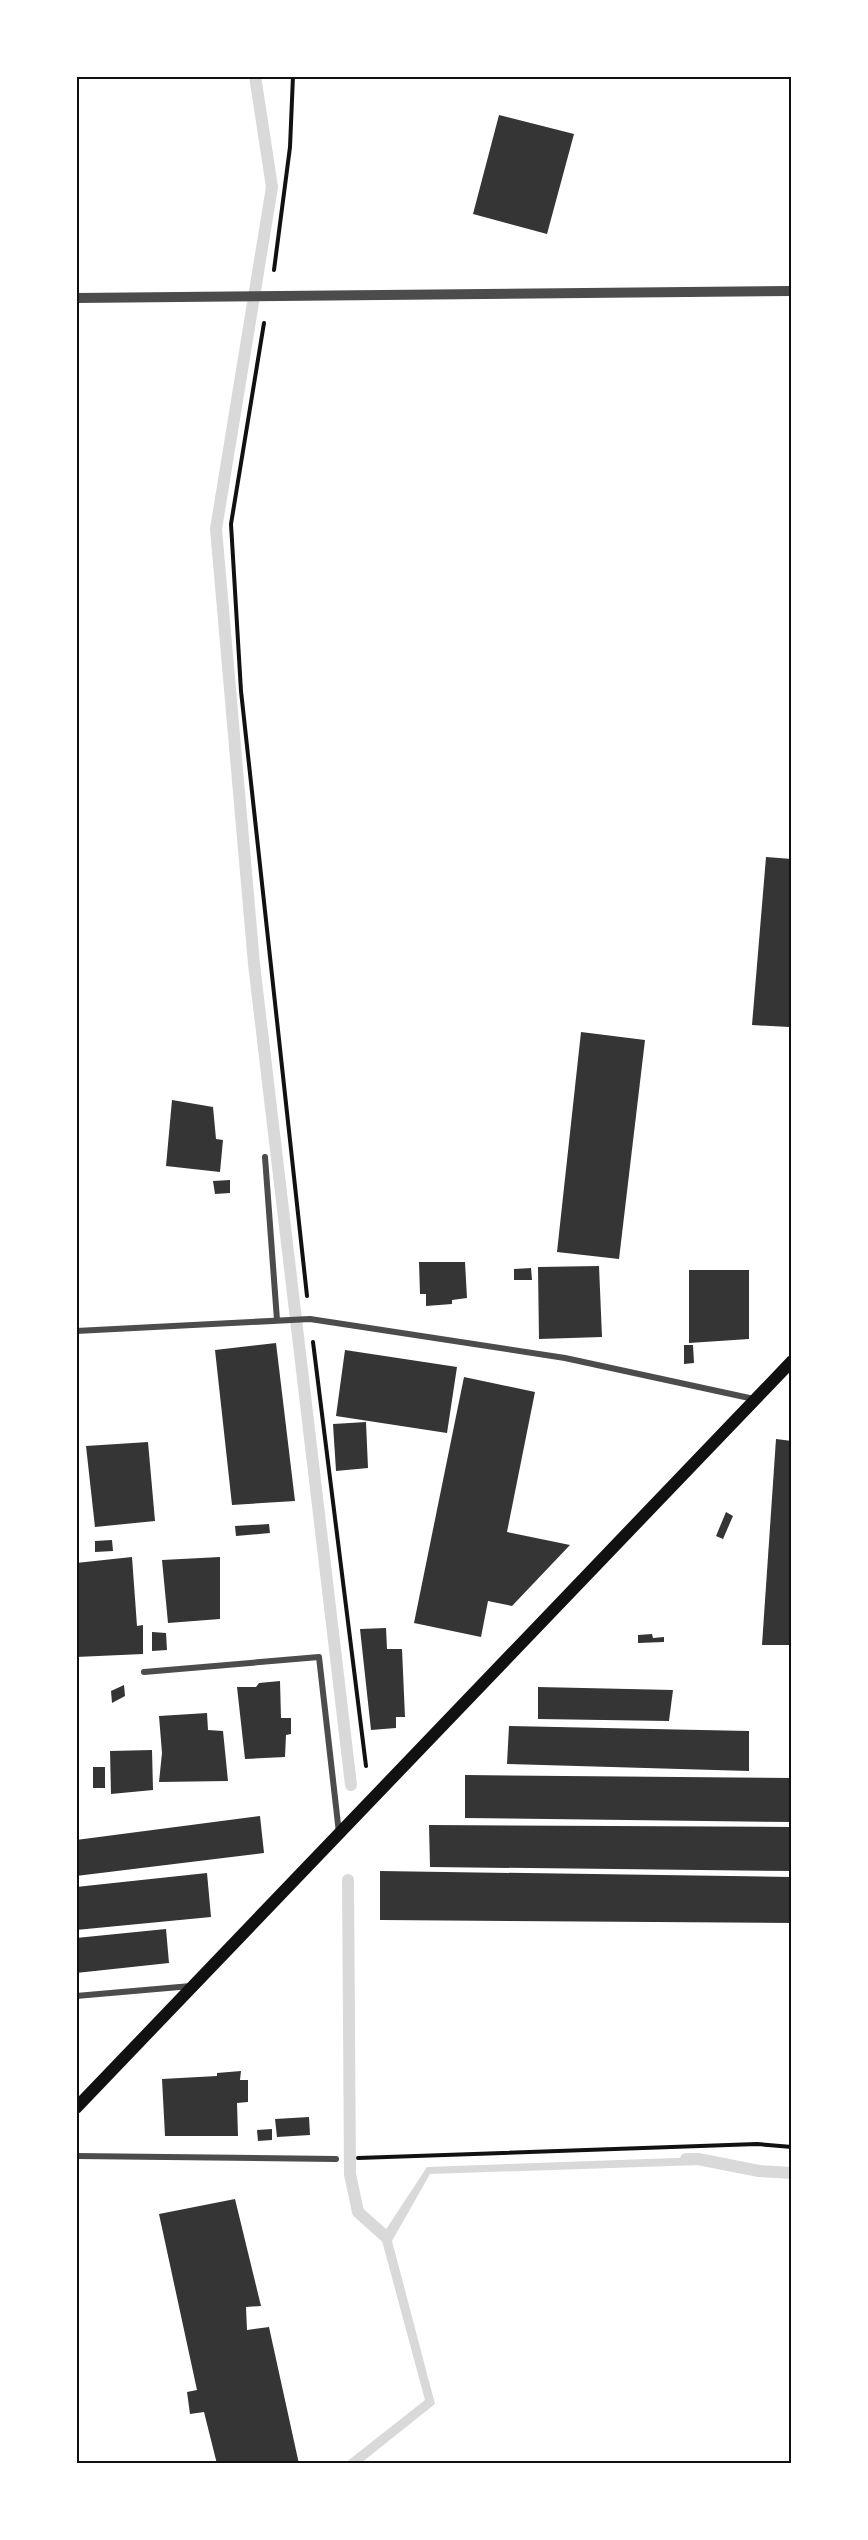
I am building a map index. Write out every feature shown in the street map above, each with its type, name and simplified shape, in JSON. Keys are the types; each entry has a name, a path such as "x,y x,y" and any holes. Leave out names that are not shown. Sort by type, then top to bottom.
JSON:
{"main road":[{"path":"76,2109 792,1361"}],"street":[{"path":"76,298 792,291"},
{"path":"265,1157 277,1320"},
{"path":"76,1331 310,1319 565,1358 754,1399"},
{"path":"144,1672 319,1657 339,1835"},
{"path":"76,1996 197,1985"},
{"path":"76,2156 336,2159"}],"path":[{"path":"273,271 290,147 292,76"},
{"path":"268,297 231,524 242,691 310,1319 371,1802"},
{"path":"336,2159 757,2144 792,2147"}],"shaded area":[{"path":"703,2157 701,2165 430,2174 392,2241 435,2404 361,2463 345,2463 425,2400 381,2237 427,2167"}],"building":[{"path":"499,115 574,134 547,234 473,214"},
{"path":"766,857 792,859 792,1021 789,1021 789,1027 752,1025"},
{"path":"581,1032 645,1040 619,1259 557,1252"},
{"path":"172,1100 213,1107 216,1139 223,1140 220,1172 166,1166"},
{"path":"230,1180 230,1193 215,1194 213,1181"},
{"path":"419,1262 465,1262 467,1298 452,1300 452,1304 426,1306 426,1294 420,1294"},
{"path":"599,1266 602,1337 539,1339 538,1267"},
{"path":"531,1268 532,1280 514,1280 514,1269"},
{"path":"689,1270 749,1270 749,1339 689,1343"},
{"path":"276,1343 295,1501 232,1505 215,1350"},
{"path":"684,1345 693,1345 694,1363 684,1364"},
{"path":"345,1350 457,1367 447,1433 336,1416"},
{"path":"464,1377 535,1392 507,1532 570,1545 512,1606 488,1601 481,1637 414,1623"},
{"path":"366,1422 368,1468 336,1471 333,1424"},
{"path":"776,1439 792,1441 792,1645 762,1645"},
{"path":"148,1442 155,1521 95,1527 86,1446"},
{"path":"726,1512 733,1516 723,1539 716,1536"},
{"path":"269,1524 270,1533 236,1536 235,1526"},
{"path":"112,1540 113,1551 95,1552 95,1541"},
{"path":"132,1557 137,1626 143,1625 143,1654 76,1657 76,1563"},
{"path":"220,1557 220,1619 168,1623 162,1560"},
{"path":"386,1628 387,1649 402,1649 405,1717 396,1717 396,1728 371,1730 360,1629"},
{"path":"152,1632 166,1633 167,1650 152,1651"},
{"path":"652,1634 653,1638 664,1637 664,1642 638,1643 638,1635"},
{"path":"280,1681 281,1718 291,1718 291,1734 286,1735 285,1757 245,1759 237,1687 256,1687 259,1683"},
{"path":"124,1685 125,1696 112,1703 111,1691"},
{"path":"538,1687 673,1690 669,1721 538,1719"},
{"path":"207,1713 208,1730 223,1731 228,1781 159,1782 162,1753 159,1716"},
{"path":"509,1726 749,1731 749,1771 507,1764"},
{"path":"152,1750 153,1790 111,1794 110,1751"},
{"path":"93,1767 105,1767 105,1788 93,1788"},
{"path":"465,1775 792,1778 792,1822 465,1818"},
{"path":"260,1816 264,1853 76,1876 76,1840"},
{"path":"429,1825 792,1827 792,1871 430,1867"},
{"path":"380,1871 792,1877 792,1923 380,1920"},
{"path":"207,1873 211,1917 76,1930 76,1887"},
{"path":"166,1929 169,1963 76,1973 76,1938"},
{"path":"241,2071 240,2080 248,2080 248,2102 237,2103 238,2136 165,2136 162,2079 217,2076 217,2073"},
{"path":"309,2117 310,2135 277,2137 275,2119"},
{"path":"272,2129 272,2140 258,2141 257,2130"},
{"path":"235,2199 261,2306 246,2307 247,2330 269,2327 299,2464 217,2464 204,2412 190,2414 187,2392 197,2390 159,2214"}],"waterway":[{"path":"255,76 272,187 216,529 254,964 351,1785"},
{"path":"348,1880 350,2174 358,2212 386,2237"},
{"path":"686,2159 698,2159 759,2171 792,2173"}]}
